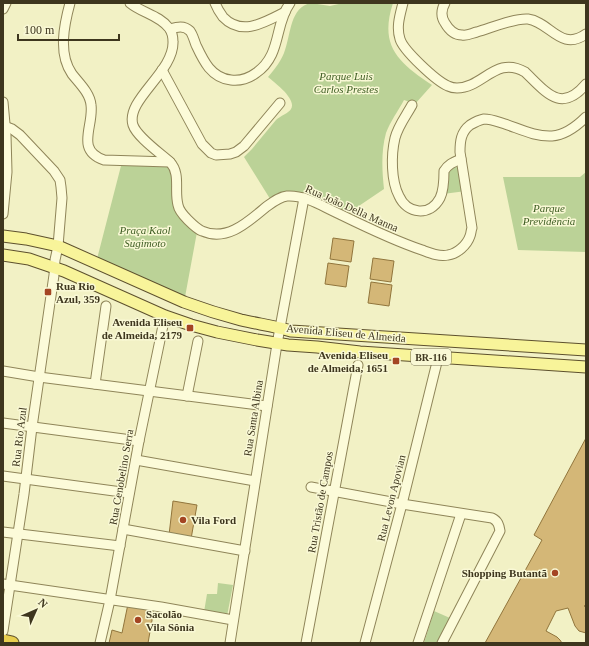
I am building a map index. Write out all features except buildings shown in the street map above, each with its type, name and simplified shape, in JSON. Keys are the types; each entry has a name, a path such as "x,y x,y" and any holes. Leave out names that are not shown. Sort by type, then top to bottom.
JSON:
{"highway":[{"path":"3,641 12,643"}],"main road":[{"name":"Avenida Eliseu de Almeida","path":"3,236 58,246 184,302 242,320 291,331 586,350"},
{"name":"Avenida Eliseu de Almeida","path":"3,255 29,259 64,271 165,316 191,325 217,332 277,344 438,358 586,367"}],"street":[{"path":"3,9 6,3"},
{"path":"70,3 65,24 64,56 71,72 90,99 89,150 94,155 104,160 170,162"},
{"path":"130,3 161,21 170,29 177,27 187,29 192,35 204,61 211,71 223,79 238,80 246,79 258,72 272,55 277,43 285,12 290,3"},
{"path":"215,3 222,15 227,20 233,24 247,27 258,25 285,12"},
{"path":"403,3 398,28 400,41 407,51 447,86 455,88 467,86 473,84 496,69 504,67 516,68 524,72 551,96 558,99 569,98 576,94 586,84"},
{"path":"445,3 442,14 443,20 449,28 456,34 460,35 468,35 511,21 526,19 536,22 565,39 577,39 586,34"},
{"name":"Rua João Della Manna","path":"170,29 173,40 173,48 168,61 136,105 132,115 133,124 135,130 140,136 174,166 176,172 178,206 185,217 200,230 210,234 221,234 233,231 245,225 275,200 288,196 304,198 403,243 436,255 449,255 457,252 466,244 472,228 461,159 460,143 461,136 465,130 476,121 484,119 492,120 532,134 553,136 564,133 573,128 586,117"},
{"path":"162,70 202,144 211,153 216,155 230,154 236,152 244,146 280,103"},
{"path":"3,102 7,172 3,214"},
{"path":"412,105 398,129 393,151 394,184 399,197 404,204 409,209 415,211 429,209 435,205 442,195 444,171 451,163 461,159"},
{"name":"Rua Rio Azul","path":"3,632 6,584 18,534 58,246 62,198 62,187 60,180 54,171 20,135 12,129 4,127"},
{"name":"Rua Santa Albina","path":"230,643 277,344 304,198"},
{"path":"95,384 106,306"},
{"name":"Rua Cenobelino Serra","path":"100,643 110,600 124,529 129,493 165,316"},
{"path":"187,396 198,341"},
{"name":"Rua Levon Apovian","path":"365,643 402,504 438,358"},
{"name":"Rua Tristão de Campos","path":"306,643 358,365"},
{"path":"3,371 39,377 267,406"},
{"path":"3,423 139,442"},
{"path":"136,460 255,482"},
{"path":"3,476 129,493"},
{"path":"311,487 402,504 492,518 497,521 500,531 442,643"},
{"path":"418,643 461,514"},
{"path":"124,529 245,551"},
{"path":"3,532 120,546"},
{"path":"6,584 233,620"}],"green space":[{"name":"Parque Luis Carlos Prestes","path":"311,3 330,6 343,3 393,3 389,18 388,31 394,52 410,69 432,85 415,104 404,100 386,133 382,168 384,189 344,216 302,197 272,202 244,157 276,120 291,109 292,105 288,96 268,77 284,54 295,15 304,6"},
{"path":"461,161 466,191 443,194 445,171"},
{"name":"Praça Kaol Sugimoto","path":"122,162 168,163 173,173 177,209 197,232 185,297 97,259"},
{"name":"Parque Previdência","path":"586,172 586,252 518,250 503,177 580,177"},
{"path":"218,583 233,585 227,616 204,612 207,594 217,594"},
{"path":"434,611 450,618 437,643 424,643"}],"place":[{"name":"Rua Rio Azul, 359","path":"48,292"},
{"name":"Avenida Eliseu de Almeida, 2179","path":"190,328"},
{"name":"Avenida Eliseu de Almeida, 1651","path":"396,361"},
{"name":"Vila Ford","path":"183,520"},
{"name":"Shopping Butantã","path":"555,573"},
{"name":"Sacolão Vila Sônia","path":"138,620"}]}
